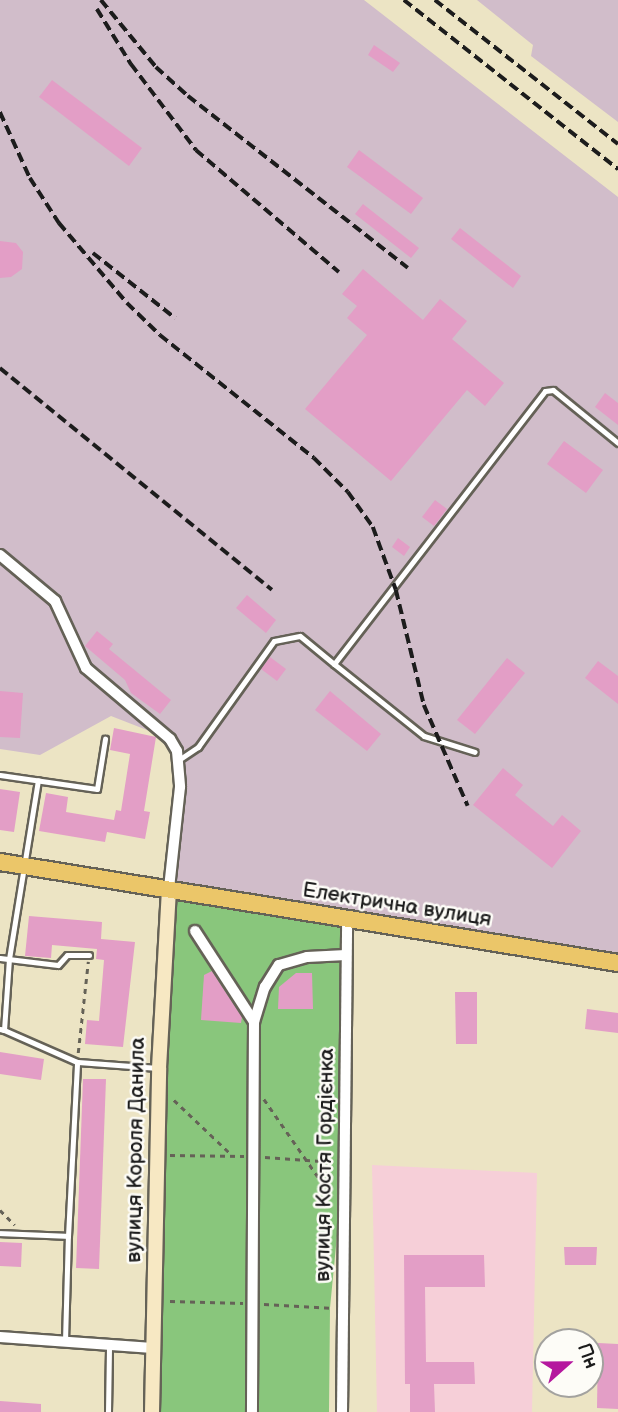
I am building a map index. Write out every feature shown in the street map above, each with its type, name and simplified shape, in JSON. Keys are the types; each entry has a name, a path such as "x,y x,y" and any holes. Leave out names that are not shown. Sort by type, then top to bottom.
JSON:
{"main road":[{"name":"Електрична вулиця","path":"0,862 618,962"},
{"name":"вулиця Короля Данила","path":"152,1412 159,1068 169,889"}],"street":[{"path":"0,555 49,594 86,668 170,739 180,759 169,889"},
{"name":"вулиця Костя Гордієнка","path":"342,1412 347,918"},
{"path":"195,930 254,1023"},
{"path":"252,1412 254,1023 265,987 279,965 307,957 346,955"},
{"path":"0,1336 153,1348"}],"lane":[{"path":"334,664 545,391 553,390 618,443"},
{"path":"180,759 198,747 274,641 294,636 306,638 334,664 424,736 475,751"},
{"path":"0,775 97,789 105,739"},
{"path":"38,780 9,959 2,1030 77,1062 159,1068"},
{"path":"0,958 58,965 67,956 89,955"},
{"path":"65,1341 77,1062"},
{"path":"0,1233 68,1236"},
{"path":"108,1412 109,1345"}],"path":[{"path":"77,1062 89,955"},
{"path":"254,1085 344,1214"},
{"path":"174,1100 234,1156"},
{"path":"0,1210 25,1234"}],"shaded area":[{"path":"0,0 364,0 618,197 618,963 169,889 180,787 170,739 111,716 40,755 0,749"},
{"path":"477,0 618,0 618,122 531,56 533,45"},
{"path":"372,1165 537,1173 532,1412 377,1412"}],"green space":[{"path":"169,889 347,918 344,1163 330,1308 329,1412 152,1412"}],"building":[{"path":"374,45 400,63 393,72 368,55"},
{"path":"52,80 142,148 129,166 39,97"},
{"path":"359,150 423,198 411,214 347,167"},
{"path":"363,204 419,248 411,258 355,214"},
{"path":"460,228 521,276 513,288 451,239"},
{"path":"0,241 16,243 23,252 22,269 11,277 0,278"},
{"path":"363,269 423,320 440,299 467,321 452,339 504,383 485,406 467,390 391,481 305,409 367,335 347,318 357,306 342,294"},
{"path":"605,393 618,403 618,425 595,407"},
{"path":"564,441 603,470 586,493 547,464"},
{"path":"435,500 447,509 434,526 422,517"},
{"path":"398,538 410,547 404,556 392,547"},
{"path":"247,595 276,620 266,633 236,608"},
{"path":"97,631 113,644 109,649 171,700 160,714 131,693 125,680 85,646"},
{"path":"270,657 286,669 277,681 261,669"},
{"path":"507,658 525,673 475,734 457,720"},
{"path":"598,661 618,676 618,704 585,678"},
{"path":"0,691 23,693 20,738 0,737"},
{"path":"330,691 381,734 367,751 315,710"},
{"path":"114,728 156,737 144,811 150,812 145,839 107,832 105,842 39,831 46,793 68,797 66,812 114,820 116,810 121,811 130,754 110,750"},
{"path":"503,768 523,785 515,795 553,826 562,815 581,831 552,868 473,805"},
{"path":"0,789 20,792 14,832 0,830"},
{"path":"29,916 102,922 101,939 135,942 123,1047 85,1044 87,1020 99,1021 104,960 96,959 97,949 52,945 51,958 25,956"},
{"path":"212,971 242,1017 241,1023 201,1020 204,975"},
{"path":"296,973 312,973 313,1009 278,1009 279,987"},
{"path":"455,992 477,992 477,1044 456,1044"},
{"path":"587,1009 618,1013 618,1033 585,1029"},
{"path":"0,1052 44,1059 41,1080 0,1074"},
{"path":"83,1079 106,1079 99,1269 76,1268"},
{"path":"0,1242 22,1243 21,1267 0,1266"},
{"path":"564,1247 597,1247 596,1265 565,1265"},
{"path":"404,1255 484,1255 485,1287 425,1287 426,1362 474,1362 475,1384 434,1384 435,1412 410,1412 410,1384 405,1384"},
{"path":"604,1343 618,1344 618,1409 597,1408 597,1398 604,1398"},
{"path":"0,1401 41,1404 41,1412 0,1412"}],"railway":[{"path":"101,0 156,67 188,96 408,268"},
{"path":"404,0 618,169"},
{"path":"435,0 618,144"},
{"path":"97,9 131,64 196,150 339,272"},
{"path":"0,112 30,178 59,223 127,303 160,335 314,458 348,492 373,527 396,590 424,705 468,806"},
{"path":"93,253 175,318"},
{"path":"0,368 272,590"}]}
